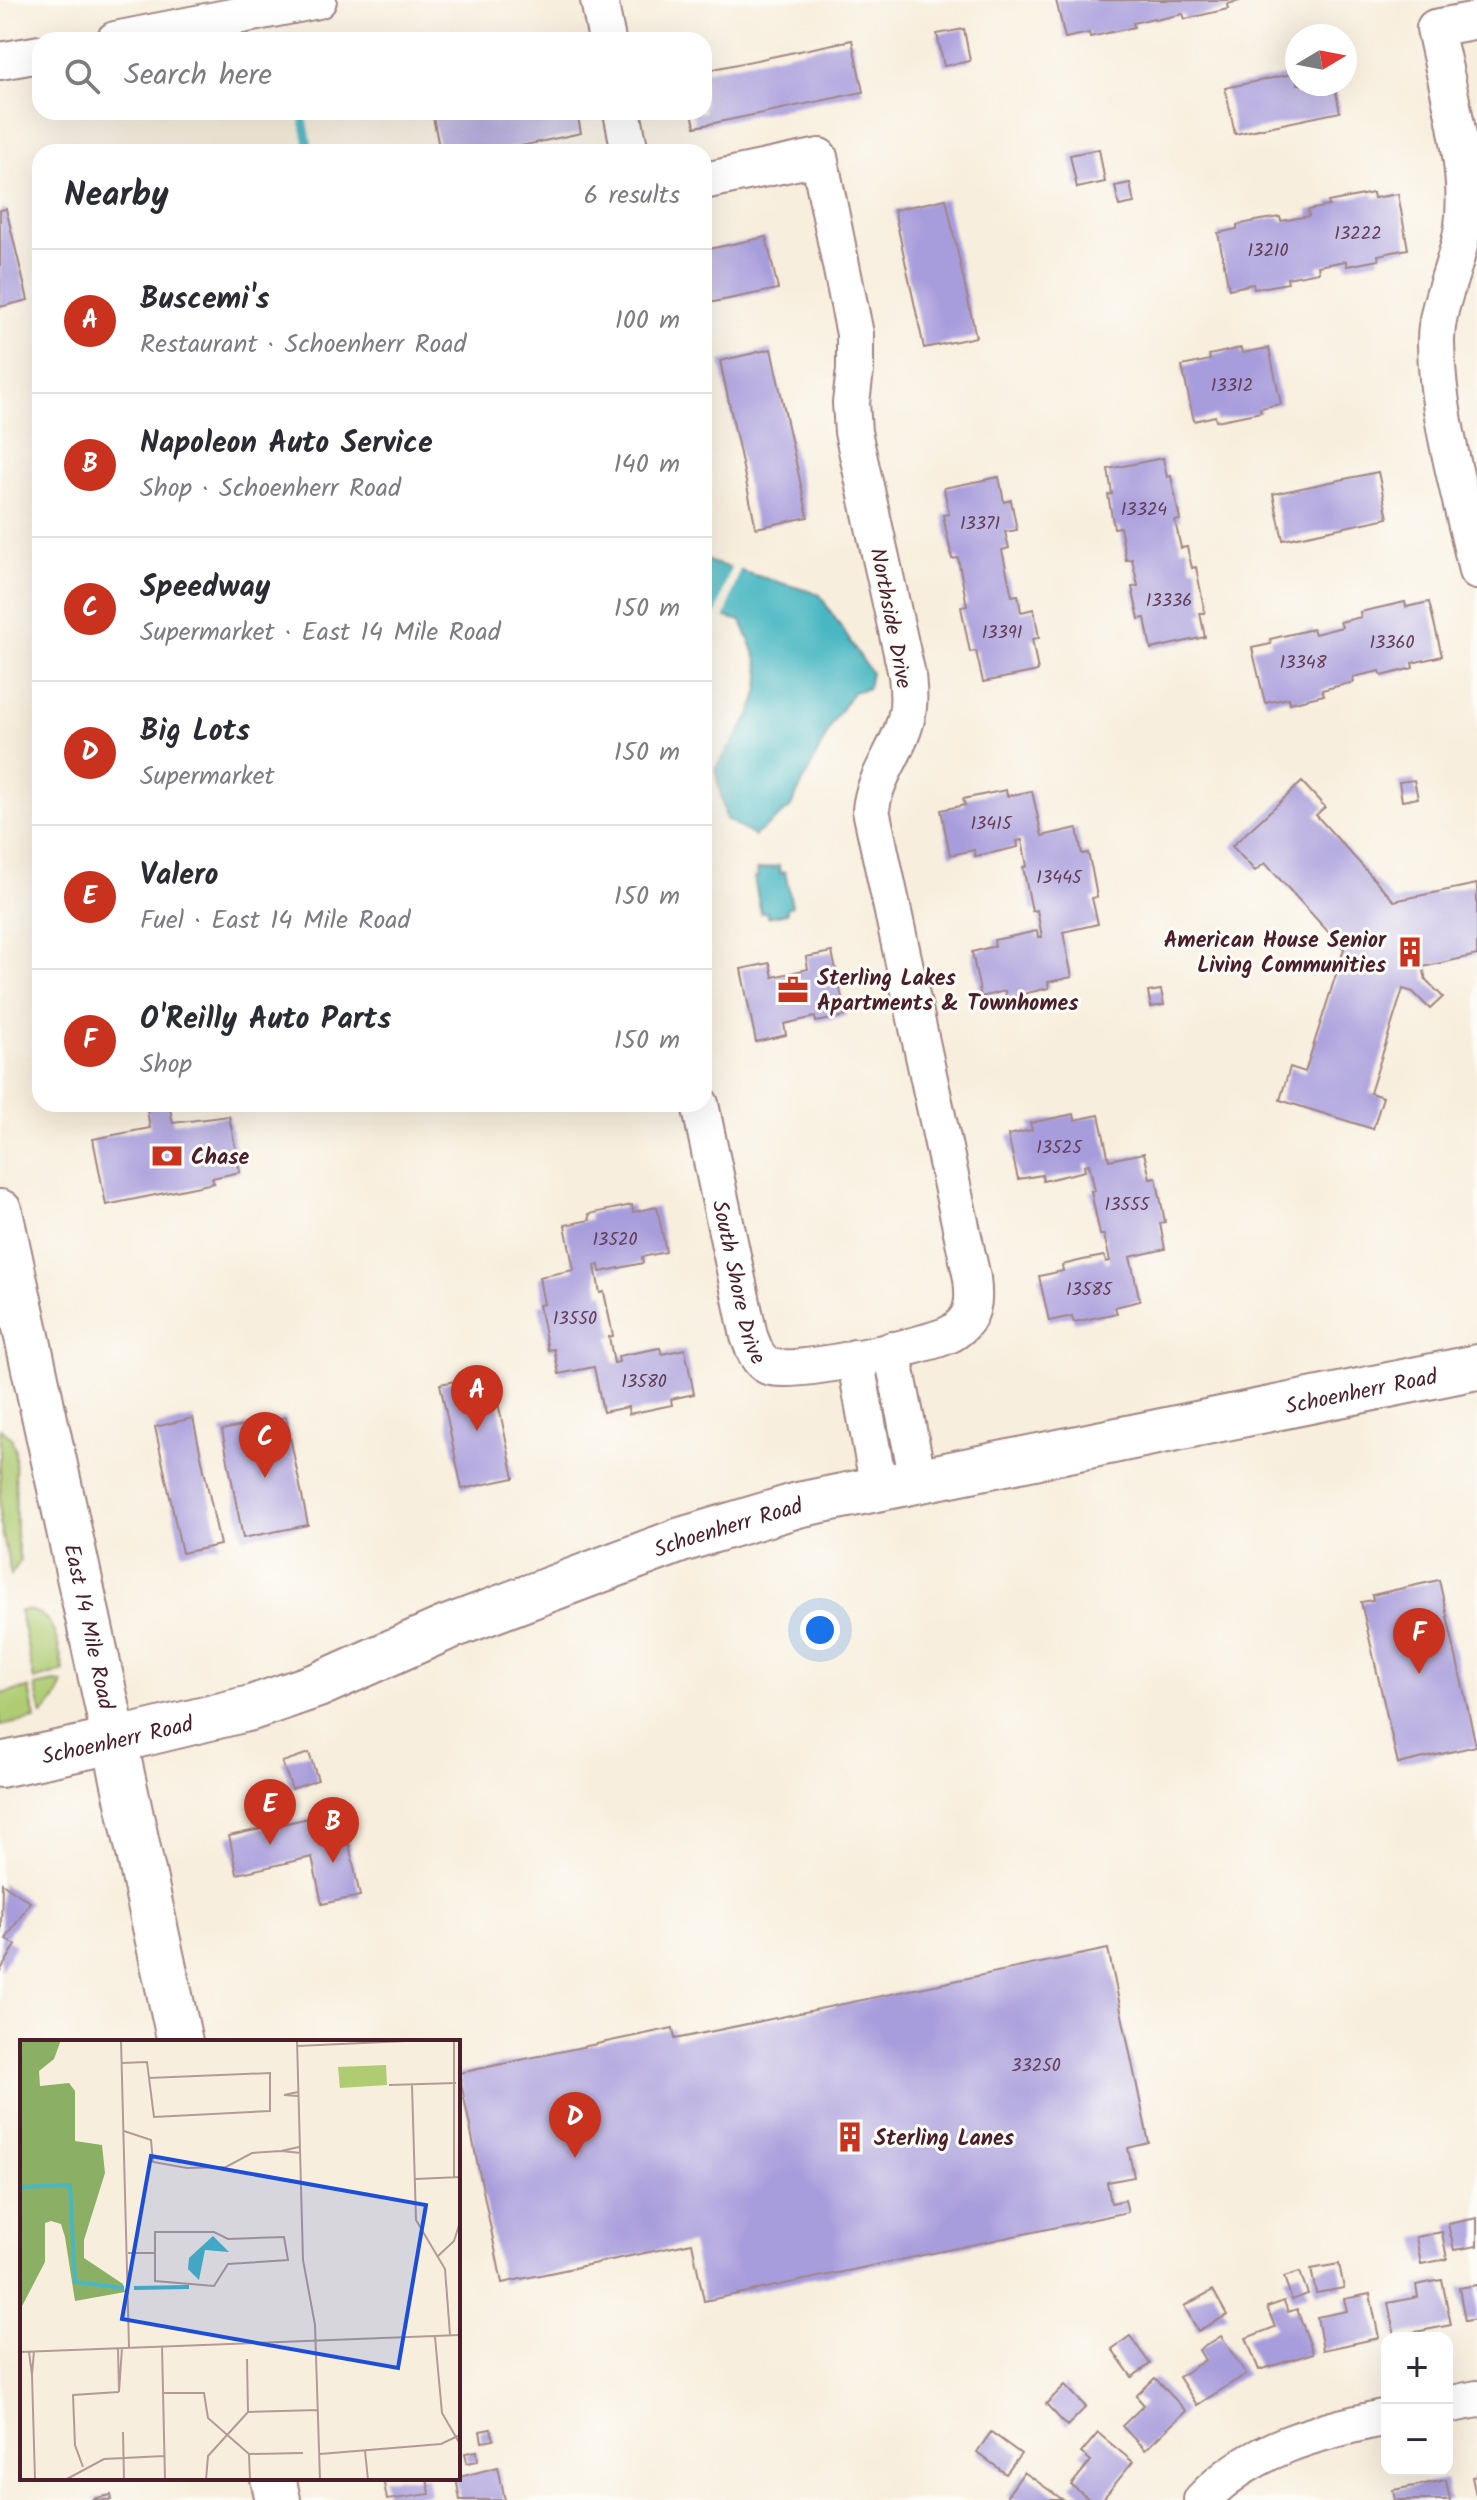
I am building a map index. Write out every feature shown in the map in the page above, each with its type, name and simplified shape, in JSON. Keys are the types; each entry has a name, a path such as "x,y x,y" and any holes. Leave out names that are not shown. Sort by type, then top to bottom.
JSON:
{"main road":[{"name":"East 14 Mile Road","path":"0,1212 180,2040"},
{"name":"Schoenherr Road","path":"0,1765 251,1708 301,1692 444,1629 681,1540 798,1505 1477,1367"},
{"path":"273,2480 278,2500"}],"street":[{"path":"156,32 318,0"},
{"path":"599,0 605,32"},
{"path":"1477,20 1435,28 1458,144 1465,207 1463,228 1441,304 1435,340 1437,375 1477,571"},
{"path":"0,61 32,55"},
{"path":"624,120 628,144"},
{"name":"Northside Drive","path":"712,179 819,157 855,334 851,403 853,432 908,685 907,713 902,732 873,792 871,810 972,1278 974,1301 965,1322 950,1334 874,1354"},
{"name":"South Shore Drive","path":"702,1112 749,1336 756,1354 766,1366 777,1369 874,1354"},
{"path":"874,1354 898,1484"},
{"path":"1452,2404 1477,2399"},
{"path":"1202,2500 1230,2473 1261,2455 1331,2428 1381,2418"}],"green space":[{"path":"0,1429 11,1437 15,1450 16,1535 20,1561 11,1575 0,1522"},
{"path":"20,1611 37,1613 50,1624 64,1671 34,1680"},
{"path":"63,1683 55,1700 42,1715 35,1686"},
{"path":"29,1688 35,1719 0,1726 0,1694"}],"water":[{"path":"712,563 819,594 871,673 868,688 853,692 834,720 790,808 754,836 726,819 715,769 747,721 758,694 759,667 741,621 712,613"},
{"path":"779,866 780,873 785,872 792,906 787,908 787,913 768,917 767,912 761,913 754,878 758,877 757,870"}],"pier":[{"path":"732,563 741,566 724,620 715,618"}],"building":[{"path":"1056,0 1240,1 1227,4 1228,9 1185,19 1183,14 1154,18 1133,23 1134,27 1090,37 1089,33 1065,38"},
{"path":"964,29 970,61 944,66 937,34"},
{"path":"852,40 863,92 695,127 694,120 712,120 712,69"},
{"path":"1285,76 1285,96 1337,96 1340,112 1235,134 1225,88"},
{"path":"434,120 579,120 581,133 530,144 438,144"},
{"path":"1099,149 1105,182 1077,188 1070,155"},
{"path":"1130,183 1134,203 1119,206 1115,186"},
{"path":"1373,193 1374,198 1398,194 1408,249 1378,255 1379,260 1347,266 1346,261 1318,266 1319,272 1287,278 1288,283 1254,289 1253,284 1229,289 1218,233 1260,220 1280,217 1281,221 1309,216 1308,210 1329,206 1328,202"},
{"path":"946,199 976,337 924,348 894,210"},
{"path":"6,209 28,300 0,307 0,210"},
{"path":"766,237 778,289 712,302 712,248"},
{"path":"1241,348 1242,353 1269,348 1281,404 1260,408 1261,412 1216,421 1215,416 1194,421 1182,366 1210,360 1209,355"},
{"path":"771,349 808,517 756,528 720,361"},
{"path":"1163,458 1167,477 1171,476 1180,520 1175,521 1181,548 1187,547 1192,568 1196,567 1205,613 1200,613 1205,637 1151,649 1145,618 1139,619 1132,587 1138,586 1132,559 1126,560 1120,527 1114,528 1108,495 1112,494 1108,469"},
{"path":"1378,472 1388,518 1283,540 1273,494"},
{"path":"999,477 1004,502 1011,500 1017,530 1005,532 1009,548 1002,550 1012,596 1018,595 1021,612 1034,609 1039,638 1032,639 1038,671 983,682 976,651 970,652 961,607 967,606 958,558 952,559 943,515 949,514 944,488"},
{"path":"1405,602 1406,607 1429,602 1442,656 1412,663 1413,668 1382,676 1380,671 1353,677 1354,682 1322,690 1324,695 1290,703 1289,698 1265,703 1252,648 1271,644 1270,639 1313,629 1315,634 1342,627 1340,622 1361,617 1360,612"},
{"path":"1414,780 1418,798 1402,801 1399,782"},
{"name":"American House Senior Living Communities","path":"1302,782 1325,807 1316,815 1394,901 1477,884 1477,955 1423,967 1426,980 1443,997 1430,1009 1413,992 1403,989 1370,1093 1383,1097 1373,1129 1280,1100 1290,1067 1305,1072 1344,949 1265,863 1255,871 1232,846"},
{"path":"1006,790 1007,796 1032,791 1042,836 1077,828 1082,854 1088,853 1092,870 1097,897 1092,898 1098,924 1063,932 1072,977 1048,982 1049,988 1006,998 1005,991 981,997 972,952 995,946 994,940 1037,931 1038,937 1042,937 1037,910 1032,911 1023,867 1027,866 1022,840 1017,841 1018,847 996,852 975,856 974,850 950,855 941,810 965,805 963,799"},
{"name":"Sterling Lakes Apartments & Townhomes","path":"832,952 846,1016 816,1022 815,1017 784,1024 786,1035 756,1042 741,969 770,963 773,977 808,969 806,957"},
{"path":"1161,990 1164,1005 1151,1007 1148,992"},
{"name":"Chase","path":"147,1112 171,1112 173,1123 229,1116 240,1172 212,1178 214,1183 106,1205 93,1139 150,1128"},
{"path":"1074,1114 1075,1120 1099,1115 1109,1160 1144,1153 1150,1178 1156,1177 1165,1222 1160,1223 1165,1249 1130,1257 1140,1301 1115,1307 1117,1313 1074,1322 1072,1316 1049,1321 1039,1276 1063,1271 1062,1265 1083,1260 1104,1256 1106,1262 1110,1261 1104,1235 1100,1235 1091,1191 1095,1191 1089,1164 1084,1165 1085,1171 1043,1181 1042,1175 1018,1179 1008,1135 1032,1130 1030,1123"},
{"path":"632,1205 633,1212 657,1207 666,1252 642,1257 643,1263 600,1272 599,1265 595,1266 613,1336 609,1337 614,1363 619,1362 618,1356 660,1348 662,1354 685,1349 694,1394 671,1399 672,1405 629,1414 628,1407 603,1412 594,1367 559,1374 554,1349 548,1350 539,1305 544,1304 539,1277 574,1270 565,1225 590,1220 589,1214"},
{"path":"492,1374 514,1478 462,1489 440,1384"},
{"path":"286,1417 308,1525 243,1538 222,1430"},
{"path":"193,1418 220,1545 182,1553 155,1427"},
{"path":"1439,1580 1476,1746 1398,1764 1361,1602 1373,1600 1372,1595"},
{"path":"309,1753 318,1780 292,1789 282,1762"},
{"path":"336,1814 337,1817 343,1816 360,1896 322,1904 312,1857 237,1874 229,1836 309,1818 311,1829 320,1827 318,1818"},
{"path":"2,1883 30,1902 6,1939 16,1945 0,1971"},
{"path":"1108,1949 1149,2143 1128,2148 1134,2177 1107,2182 1111,2203 1125,2200 1128,2212 704,2301 692,2243 502,2283 460,2073 673,2028 675,2039"},
{"path":"1477,2218 1477,2246 1454,2250 1448,2224"},
{"path":"1442,2232 1447,2259 1421,2264 1416,2237"},
{"path":"1339,2264 1344,2288 1316,2293 1311,2269"},
{"path":"1300,2272 1308,2294 1292,2300 1284,2277"},
{"path":"1442,2280 1451,2325 1415,2332 1394,2332 1388,2303 1418,2297 1416,2285"},
{"path":"1477,2285 1477,2319 1465,2321 1459,2288"},
{"path":"1213,2290 1227,2315 1198,2331 1184,2306"},
{"path":"1370,2294 1379,2338 1323,2350 1317,2317 1347,2311 1344,2299"},
{"path":"1284,2301 1288,2312 1297,2309 1313,2353 1259,2370 1246,2338 1275,2327 1267,2307"},
{"path":"1130,2336 1150,2364 1132,2377 1112,2349"},
{"path":"1221,2336 1246,2374 1197,2405 1179,2377 1205,2360 1199,2350"},
{"path":"1155,2378 1186,2411 1145,2450 1122,2426 1144,2405 1136,2396"},
{"path":"1065,2385 1086,2407 1067,2426 1046,2404"},
{"path":"491,2429 494,2440 482,2442 480,2431"},
{"path":"991,2432 1021,2454 1006,2474 977,2452"},
{"path":"1098,2433 1133,2462 1102,2500 1090,2500 1071,2485 1091,2461 1081,2453"},
{"path":"477,2451 478,2461 467,2463 465,2453"},
{"path":"498,2467 505,2500 460,2500 456,2480"},
{"path":"1024,2472 1063,2500 1013,2500 1007,2496"},
{"path":"1477,2476 1477,2495 1476,2495 1472,2477"},
{"path":"383,2480 427,2480 430,2494 387,2500"},
{"path":"1446,2480 1450,2500 1395,2500 1393,2490"},
{"path":"111,2495 112,2500 92,2500 92,2499"}],"waterway":[{"path":"304,120 308,144"}],"place":[{"name":"American House Senior Living Communities","path":"1410,952"},
{"name":"Sterling Lakes Apartments & Townhomes","path":"793,990"},
{"name":"Chase","path":"167,1156"},
{"name":"Buscemi's","path":"477,1431"},
{"name":"Speedway","path":"265,1478"},
{"name":"O'Reilly Auto Parts","path":"1419,1674"},
{"name":"Valero","path":"270,1845"},
{"name":"Napoleon Auto Service","path":"333,1863"},
{"name":"Sterling Lanes","path":"850,2137"},
{"name":"Big Lots","path":"575,2158"}]}
